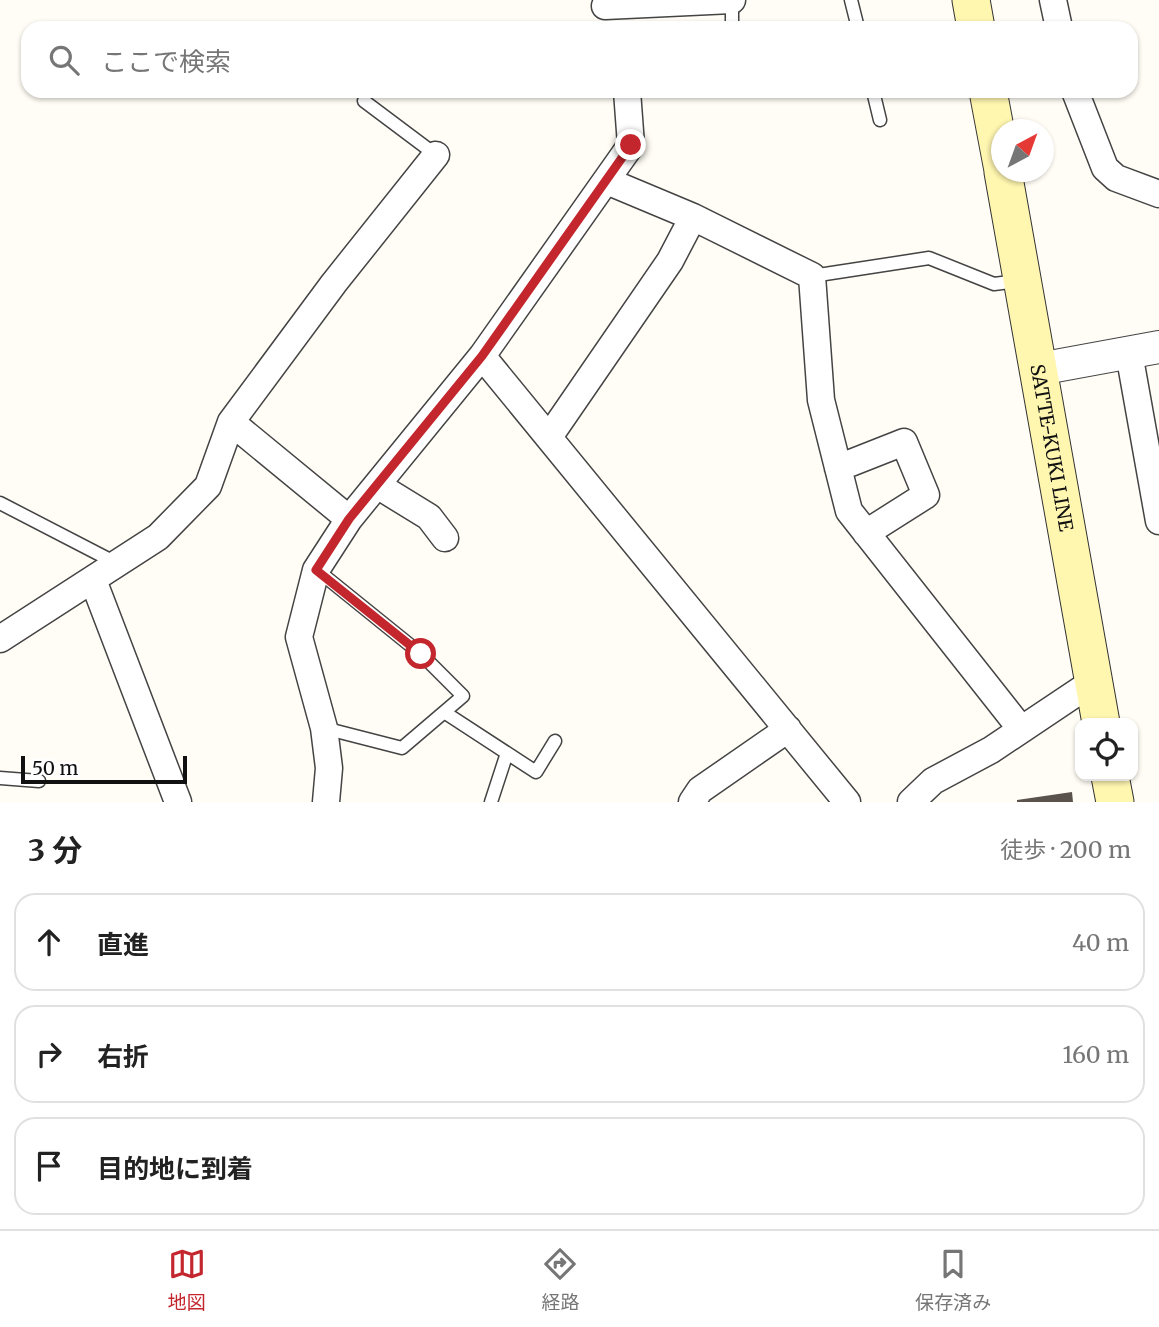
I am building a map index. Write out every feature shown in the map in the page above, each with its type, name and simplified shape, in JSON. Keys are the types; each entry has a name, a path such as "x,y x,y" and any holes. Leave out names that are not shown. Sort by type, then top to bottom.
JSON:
{"main road":[{"path":"971,0 975,21"},
{"path":"989,98 993,119"},
{"name":"SATTE-KUKI LINE","path":"1005,182 1100,718"},
{"path":"1111,781 1115,802"}],"street":[{"path":"607,11 732,0"},
{"path":"1052,0 1057,21"},
{"path":"326,802 329,768 324,728 299,637 316,570 349,519 482,356 631,145 628,98"},
{"path":"1078,98 1105,167 1116,177 1159,194"},
{"path":"0,639 158,537 208,486 231,422 334,283 436,155"},
{"path":"607,181 693,217 812,276 821,400 849,511 1021,729"},
{"path":"549,437 670,261 693,217"},
{"path":"1039,369 1144,350 1159,520"},
{"path":"482,356 847,802"},
{"path":"231,422 349,519"},
{"path":"838,468 904,442 926,495 866,533"},
{"path":"377,485 429,517 445,538"},
{"path":"93,580 178,802"},
{"path":"911,802 933,781 990,750 1094,681"},
{"path":"692,802 700,790 788,729"}],"lane":[{"path":"732,0 732,21"},
{"path":"851,0 856,21"},
{"path":"875,98 880,120"},
{"path":"364,101 436,155"},
{"path":"812,276 929,258 994,284 1023,280"},
{"path":"0,503 118,564"},
{"path":"316,570 421,654 463,696 402,748 324,728"},
{"path":"444,712 536,772 555,741"},
{"path":"491,802 507,753"},
{"path":"0,778 39,781"}],"building":[{"path":"1072,792 1073,802 1017,802 1017,800"}],"route":[{"path":"421,654 316,570 349,519 482,356 631,145"}]}
